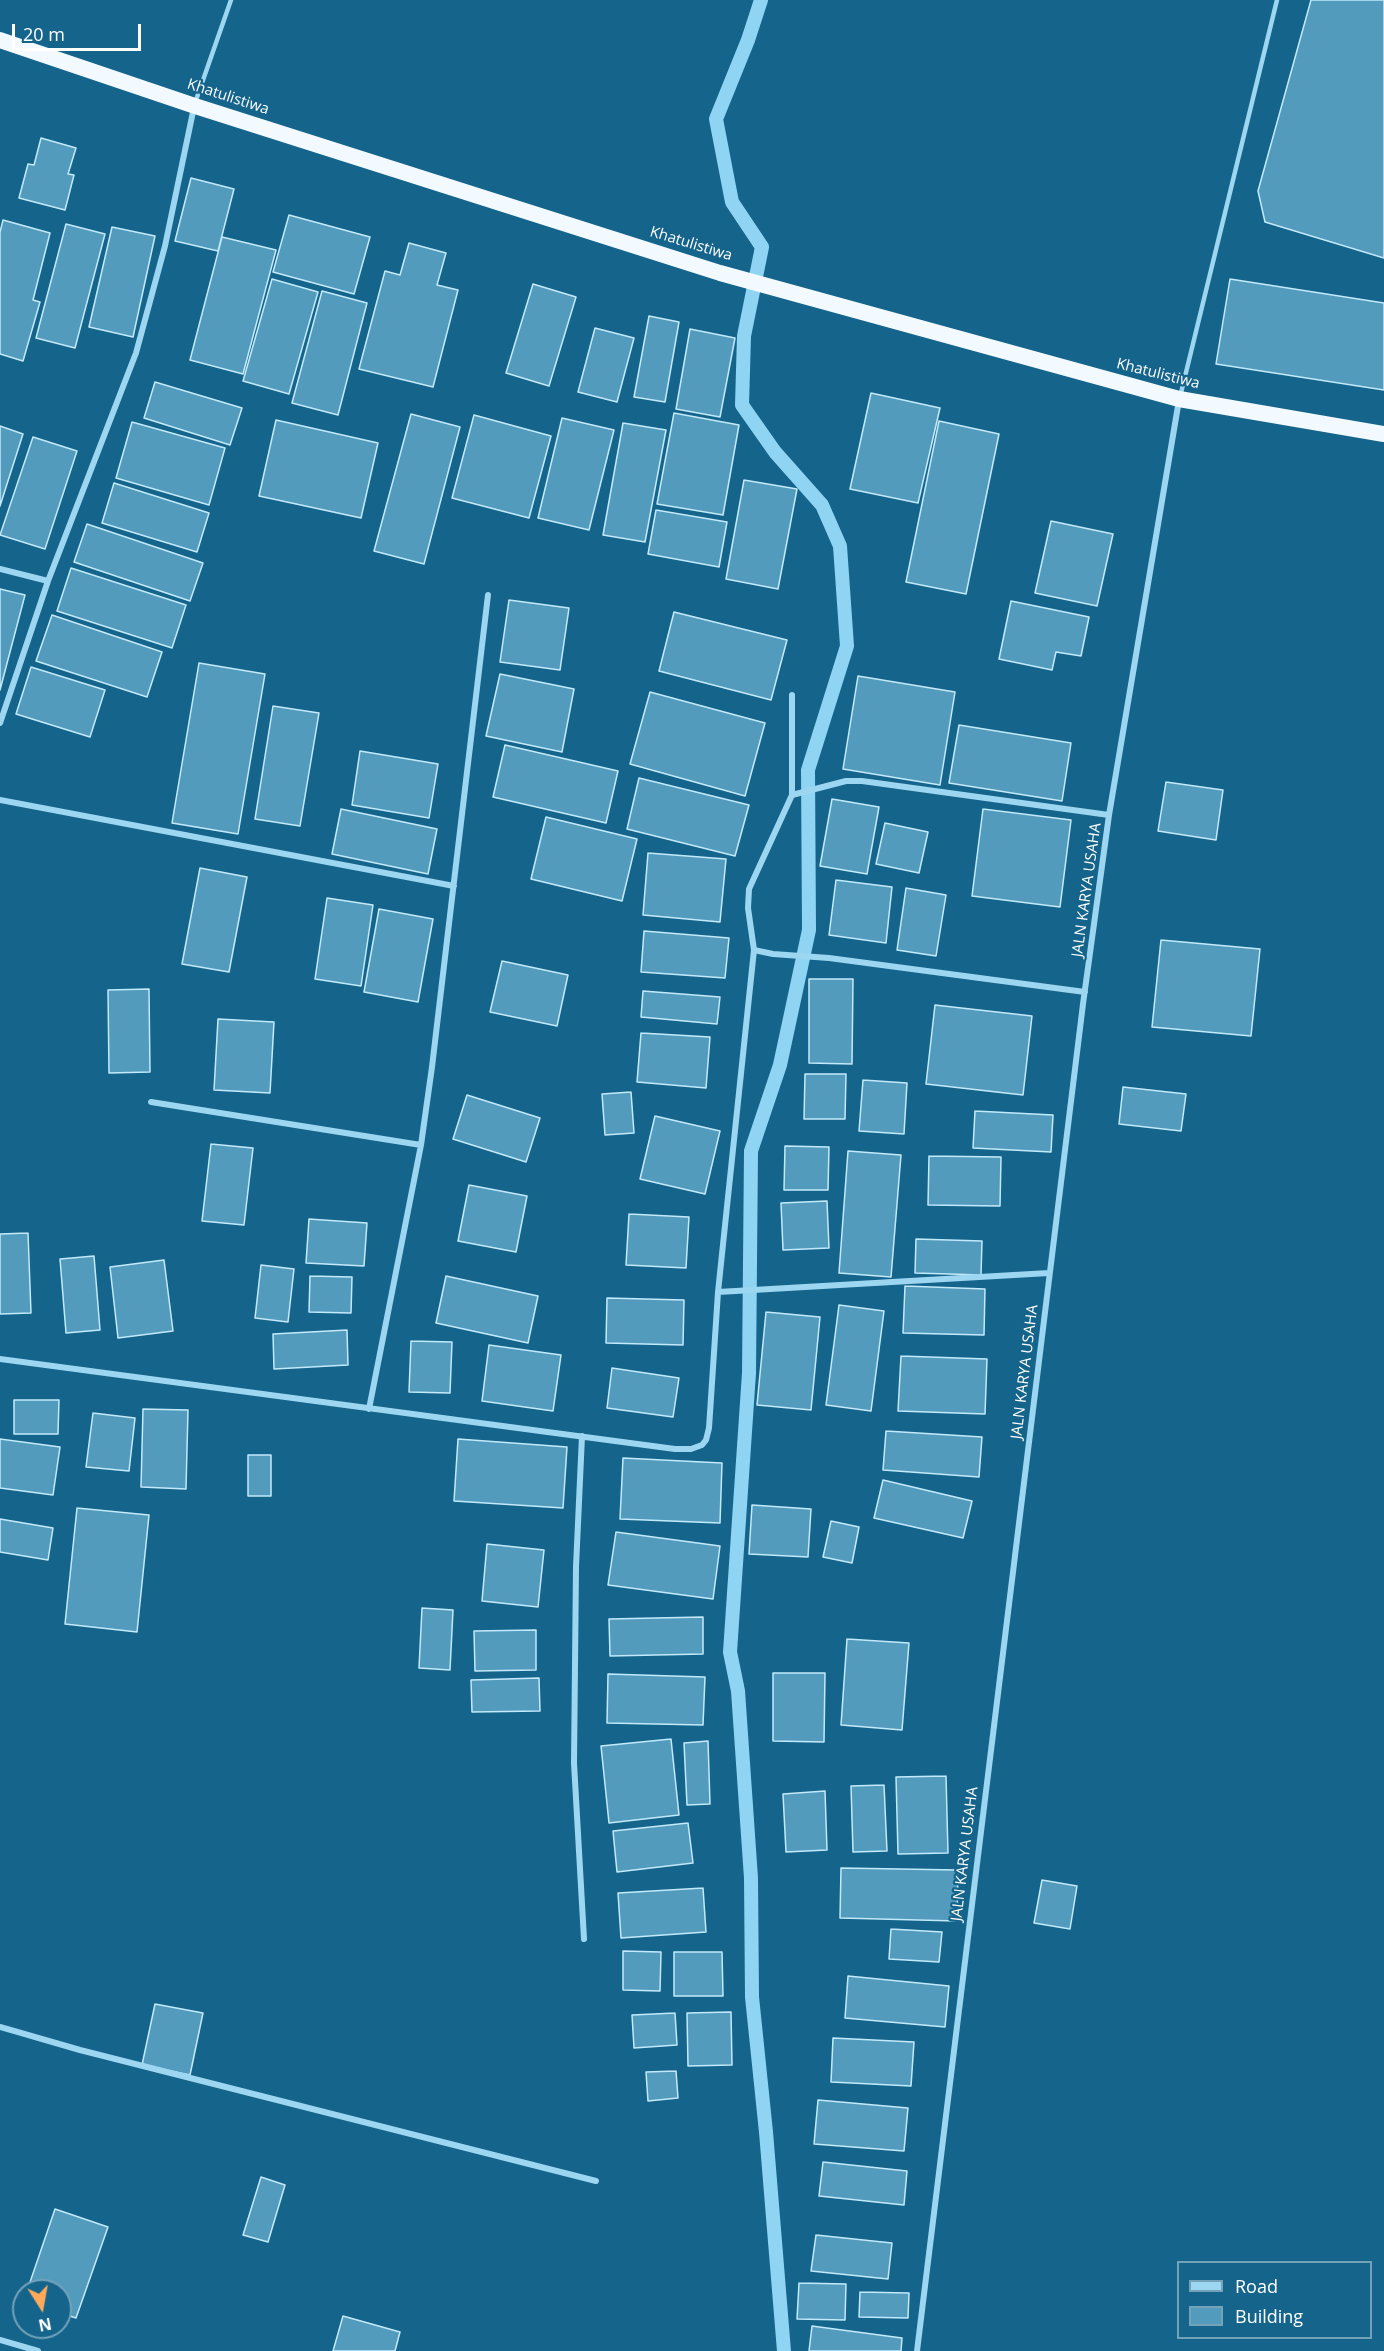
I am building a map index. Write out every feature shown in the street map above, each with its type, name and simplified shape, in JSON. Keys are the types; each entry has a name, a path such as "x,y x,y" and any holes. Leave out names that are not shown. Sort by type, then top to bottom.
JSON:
{"highway":[{"name":"Khatulistiwa","path":"0,40 195,106 720,273 1179,399 1384,434"}],"street":[{"path":"0,723 48,581 136,353 165,246 195,106"},
{"name":"JALN KARYA USAHA","path":"917,2351 1085,992 1109,815 1179,399"},
{"path":"0,568 48,581"},
{"path":"369,1409 421,1145 488,595"},
{"path":"0,1359 675,1449 692,1449 702,1445 710,1428 718,1292 754,950 748,908 749,889 792,795 792,695"},
{"path":"792,795 846,781 862,781 1109,815"},
{"path":"0,800 454,886"},
{"path":"754,950 773,954 829,957 1085,992"},
{"path":"151,1102 421,1145"},
{"path":"718,1292 1049,1274"},
{"path":"582,1436 576,1567 574,1763 584,1939"},
{"path":"0,2026 91,2053 596,2181"},
{"path":"0,2340 38,2351"}],"lane":[{"path":"195,106 231,0"},
{"path":"1179,399 1277,0"}],"building":[{"path":"1311,0 1384,0 1384,258 1265,222 1258,191"},
{"path":"41,138 76,148 68,174 74,175 65,210 19,198 28,164 34,165"},
{"path":"191,178 234,189 218,251 175,241"},
{"path":"289,215 370,237 354,294 273,272"},
{"path":"3,220 50,233 33,300 40,302 23,361 0,354 0,232"},
{"path":"66,224 105,234 75,348 36,338"},
{"path":"112,227 155,236 133,337 89,327"},
{"path":"222,237 276,250 243,374 190,360"},
{"path":"409,243 446,253 437,285 458,290 433,387 359,369 385,271 400,275"},
{"path":"272,279 318,292 289,394 243,381"},
{"path":"1230,279 1384,303 1384,390 1216,364"},
{"path":"533,284 576,297 549,386 506,373"},
{"path":"322,291 367,303 338,415 292,403"},
{"path":"649,316 679,322 665,402 634,397"},
{"path":"595,328 634,338 617,402 578,392"},
{"path":"690,329 735,338 720,417 676,409"},
{"path":"155,382 242,408 230,445 144,418"},
{"path":"871,393 940,408 918,503 850,489"},
{"path":"674,413 739,425 723,515 657,504"},
{"path":"411,414 460,427 424,564 374,551"},
{"path":"474,415 551,436 529,518 452,498"},
{"path":"562,418 614,430 589,530 538,518"},
{"path":"276,420 378,443 361,518 259,496"},
{"path":"939,421 999,434 966,594 906,582"},
{"path":"132,422 225,448 209,505 116,478"},
{"path":"623,423 666,430 645,542 603,535"},
{"path":"0,426 23,434 0,506"},
{"path":"33,437 77,451 45,549 0,535"},
{"path":"744,480 797,489 778,589 726,579"},
{"path":"114,483 209,513 197,552 102,523"},
{"path":"656,510 727,522 719,567 648,554"},
{"path":"1051,521 1113,534 1097,606 1035,593"},
{"path":"87,524 203,563 190,601 74,562"},
{"path":"71,568 186,605 172,648 57,611"},
{"path":"0,589 25,595 0,690"},
{"path":"509,600 569,608 560,670 500,662"},
{"path":"1011,601 1089,617 1081,656 1056,652 1052,670 999,659"},
{"path":"674,612 787,640 771,700 659,671"},
{"path":"52,615 162,652 147,697 36,661"},
{"path":"199,663 265,674 238,834 172,823"},
{"path":"31,667 105,690 90,737 16,714"},
{"path":"500,674 574,689 562,752 486,736"},
{"path":"858,676 955,692 940,785 843,769"},
{"path":"650,692 765,723 745,796 630,764"},
{"path":"273,706 319,713 300,826 255,819"},
{"path":"959,725 1071,743 1062,801 949,783"},
{"path":"505,745 618,771 606,823 493,797"},
{"path":"360,751 438,764 429,818 352,805"},
{"path":"639,778 749,805 735,856 627,829"},
{"path":"1166,782 1223,790 1216,840 1158,831"},
{"path":"832,799 879,807 867,874 820,866"},
{"path":"341,809 437,829 428,874 332,854"},
{"path":"983,809 1071,820 1060,907 972,896"},
{"path":"546,817 637,839 622,901 531,879"},
{"path":"885,823 928,832 919,873 876,864"},
{"path":"648,853 726,859 720,922 643,915"},
{"path":"200,868 247,877 229,972 182,964"},
{"path":"836,880 892,887 886,943 829,935"},
{"path":"906,888 946,895 936,956 897,950"},
{"path":"327,898 373,905 361,986 315,979"},
{"path":"379,909 433,919 418,1002 364,992"},
{"path":"644,931 729,938 725,978 641,972"},
{"path":"1161,940 1260,949 1251,1036 1152,1027"},
{"path":"502,961 568,975 557,1026 490,1012"},
{"path":"809,979 853,979 852,1064 809,1063"},
{"path":"149,989 150,1072 109,1073 108,990"},
{"path":"643,991 720,997 717,1024 641,1017"},
{"path":"935,1005 1032,1016 1023,1095 926,1084"},
{"path":"218,1019 274,1022 270,1093 214,1090"},
{"path":"641,1033 710,1037 706,1088 637,1082"},
{"path":"805,1074 846,1074 845,1119 804,1119"},
{"path":"863,1080 907,1083 904,1134 859,1131"},
{"path":"1123,1087 1186,1094 1181,1131 1119,1124"},
{"path":"631,1092 634,1133 605,1135 602,1094"},
{"path":"467,1095 540,1118 526,1162 453,1139"},
{"path":"975,1111 1053,1115 1051,1152 973,1148"},
{"path":"655,1116 720,1131 705,1194 640,1179"},
{"path":"211,1144 253,1148 244,1225 202,1221"},
{"path":"785,1146 829,1147 828,1190 784,1190"},
{"path":"848,1151 901,1155 891,1277 839,1273"},
{"path":"929,1156 1001,1157 1000,1206 928,1205"},
{"path":"469,1185 527,1196 516,1252 458,1241"},
{"path":"827,1201 829,1248 783,1250 781,1203"},
{"path":"629,1214 689,1217 686,1268 626,1265"},
{"path":"309,1219 367,1223 364,1266 306,1263"},
{"path":"28,1233 31,1313 0,1314 0,1234"},
{"path":"916,1239 982,1241 981,1275 915,1273"},
{"path":"94,1256 100,1330 66,1333 60,1259"},
{"path":"164,1260 173,1331 118,1338 110,1267"},
{"path":"261,1265 294,1269 288,1322 255,1318"},
{"path":"310,1276 352,1277 351,1313 309,1312"},
{"path":"446,1276 538,1296 528,1343 436,1323"},
{"path":"905,1286 985,1289 984,1335 903,1333"},
{"path":"607,1298 684,1300 683,1345 606,1343"},
{"path":"839,1305 884,1311 871,1411 826,1405"},
{"path":"766,1312 820,1317 811,1410 757,1405"},
{"path":"347,1330 348,1365 274,1369 273,1334"},
{"path":"411,1341 452,1342 450,1393 409,1392"},
{"path":"489,1345 561,1355 553,1411 482,1401"},
{"path":"901,1356 987,1359 985,1414 898,1411"},
{"path":"612,1368 679,1378 673,1417 607,1408"},
{"path":"14,1400 59,1400 58,1434 14,1434"},
{"path":"143,1409 188,1410 186,1489 141,1487"},
{"path":"93,1413 135,1418 129,1471 86,1467"},
{"path":"886,1431 982,1437 979,1477 883,1470"},
{"path":"0,1439 60,1447 53,1495 0,1488"},
{"path":"458,1439 567,1447 563,1508 454,1501"},
{"path":"248,1455 271,1455 271,1496 248,1496"},
{"path":"623,1458 722,1463 720,1523 620,1519"},
{"path":"883,1480 972,1501 963,1538 874,1518"},
{"path":"752,1505 811,1509 808,1557 749,1554"},
{"path":"77,1508 149,1515 137,1632 65,1624"},
{"path":"0,1519 53,1528 48,1560 0,1552"},
{"path":"831,1521 859,1527 852,1563 823,1557"},
{"path":"616,1532 720,1546 713,1599 608,1585"},
{"path":"487,1544 544,1550 538,1607 482,1601"},
{"path":"422,1608 453,1610 450,1670 419,1668"},
{"path":"703,1617 703,1654 610,1656 609,1619"},
{"path":"536,1630 536,1670 475,1671 474,1631"},
{"path":"847,1639 909,1643 902,1730 841,1725"},
{"path":"773,1673 825,1673 824,1742 773,1741"},
{"path":"608,1674 705,1677 703,1725 607,1723"},
{"path":"539,1678 540,1711 472,1712 471,1680"},
{"path":"671,1739 679,1815 609,1823 601,1746"},
{"path":"708,1741 710,1804 687,1805 684,1743"},
{"path":"946,1776 948,1853 898,1854 896,1777"},
{"path":"884,1785 887,1851 853,1852 851,1786"},
{"path":"825,1791 827,1850 786,1852 783,1794"},
{"path":"688,1823 693,1863 617,1872 613,1831"},
{"path":"841,1868 958,1870 957,1921 840,1918"},
{"path":"1042,1880 1077,1886 1070,1929 1034,1923"},
{"path":"703,1888 706,1932 621,1938 618,1893"},
{"path":"891,1929 942,1932 939,1962 889,1959"},
{"path":"623,1951 661,1952 660,1991 623,1990"},
{"path":"674,1952 722,1952 723,1996 674,1996"},
{"path":"848,1976 949,1986 945,2027 845,2018"},
{"path":"155,2004 203,2013 190,2075 142,2065"},
{"path":"731,2012 732,2065 688,2066 687,2013"},
{"path":"675,2013 677,2045 634,2048 632,2015"},
{"path":"833,2038 914,2042 911,2086 831,2082"},
{"path":"676,2071 678,2098 648,2101 646,2072"},
{"path":"818,2100 908,2108 904,2151 814,2144"},
{"path":"823,2162 907,2171 904,2205 819,2196"},
{"path":"261,2177 285,2185 268,2242 243,2235"},
{"path":"55,2209 108,2227 76,2318 72,2317 72,2279 31,2279"},
{"path":"816,2235 892,2243 888,2279 811,2271"},
{"path":"799,2283 846,2284 845,2320 797,2319"},
{"path":"860,2292 909,2293 908,2318 859,2317"},
{"path":"343,2316 400,2332 395,2351 333,2351"},
{"path":"812,2326 902,2338 901,2351 809,2351"}],"waterway":[{"path":"761,0 748,40 716,119 732,202 762,247 744,336 742,405 775,452 822,505 840,546 847,646 808,770 809,930 780,1065 751,1151 749,1373 730,1652 738,1691 751,1878 752,1997 784,2351"}]}
